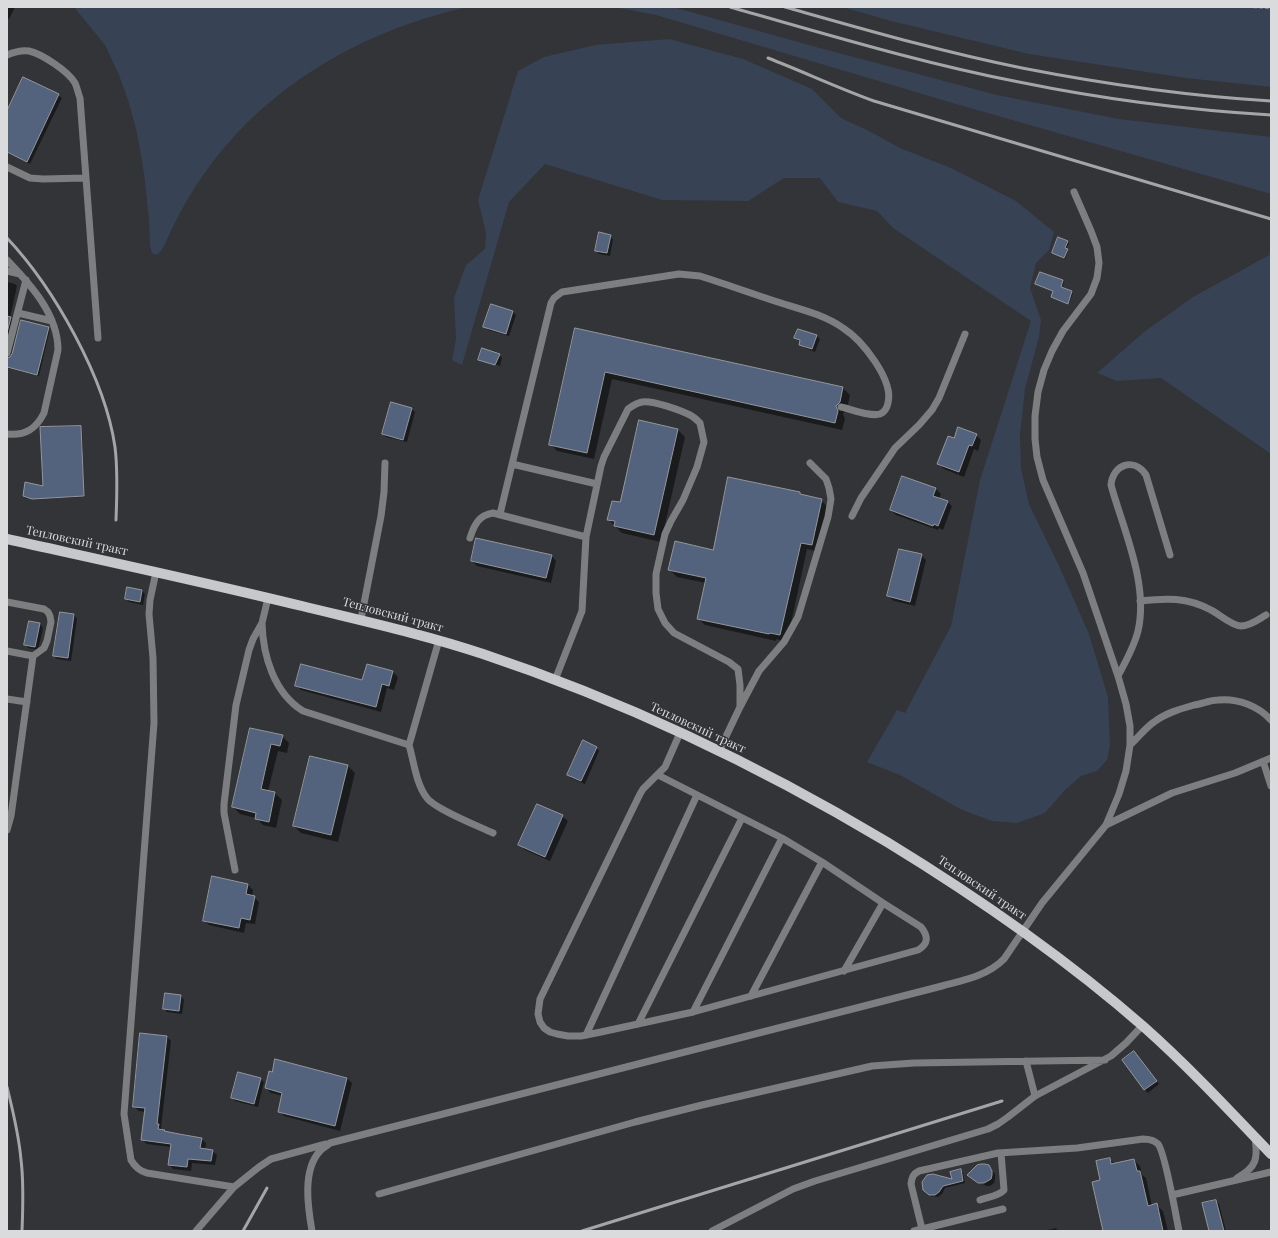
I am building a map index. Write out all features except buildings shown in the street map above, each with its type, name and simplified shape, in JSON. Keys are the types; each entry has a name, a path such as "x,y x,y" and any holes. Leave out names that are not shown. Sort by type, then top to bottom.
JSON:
{"main road":[{"name":"Тепловский тракт","path":"7,539 361,619 440,640 484,654 555,680 620,706 719,751 846,818 932,870 1023,931 1080,974 1142,1026 1198,1079 1271,1154"}],"lane":[{"path":"7,55 16,51 29,51 52,62 66,72 75,83 80,98 98,338"},
{"path":"7,167 30,178 86,178"},
{"path":"196,1231 234,1187 271,1159 974,977 991,970 1004,960 1042,903 1106,825 1119,794 1126,771 1130,745 1130,726 1126,704 1118,676 1083,573 1044,480 1037,457 1035,439 1037,398 1044,370 1062,331 1091,294 1097,278 1099,263 1097,247 1092,231 1074,192"},
{"path":"7,260 26,280 39,298 52,321 57,337 58,350 44,413 40,421 28,432 16,435 7,434"},
{"path":"7,271 20,274"},
{"path":"500,514 551,303 558,295 567,290 592,288 679,274 689,274 831,320 852,334 861,343 882,372 889,392 887,407 883,412 878,414 841,407"},
{"path":"8,353 26,280"},
{"path":"18,312 52,321"},
{"path":"852,516 861,498 895,448 932,410 939,398 965,334"},
{"path":"555,680 582,611 586,537 604,457 628,409 642,402 650,402 690,415 700,423 704,442 697,467 683,500 665,534 656,574 658,609 674,633 729,662 738,669 740,707"},
{"path":"361,619 381,516 385,463"},
{"path":"719,751 759,670 784,642 798,617 828,517 831,499 826,479 810,463"},
{"path":"512,464 597,484"},
{"path":"1118,676 1133,648 1138,630 1140,601 1136,568 1111,485 1112,478 1119,467 1135,465 1142,469 1146,475 1170,555"},
{"path":"470,538 479,519 489,514 500,514 586,537"},
{"path":"156,572 150,600 149,614 153,658 154,723 124,1114 125,1123 131,1160 142,1172 234,1187"},
{"path":"235,870 224,813 224,804 236,705 249,650 262,623 268,598"},
{"path":"1140,601 1176,598 1188,600 1211,610 1235,625 1241,626 1248,625 1266,615"},
{"path":"7,602 44,609 50,616 46,645 34,656 11,816 7,830"},
{"path":"262,623 263,640 271,669 277,684 293,705 303,711 409,744"},
{"path":"440,640 409,744 417,774 422,791 427,799 436,806 493,833"},
{"path":"7,651 34,656"},
{"path":"7,699 27,702"},
{"path":"1130,745 1154,722 1167,715 1179,709 1218,700 1229,700 1250,705 1262,712 1271,720"},
{"path":"658,775 782,838 822,862 921,927 925,931 926,936 924,947 918,950 693,1012 638,1024 568,1036 550,1032 544,1028 540,1022 538,1014 540,999 640,794 667,763 680,733"},
{"path":"1106,825 1172,793 1271,758"},
{"path":"1263,761 1271,786"},
{"path":"586,1034 697,795"},
{"path":"638,1024 742,818"},
{"path":"693,1012 782,838"},
{"path":"751,996 822,862"},
{"path":"844,970 883,903"},
{"path":"712,1231 793,1189 988,1129 1008,1117 1035,1096 1104,1060 1126,1043 1142,1026"},
{"path":"379,1194 635,1122 872,1066 914,1063 1104,1060"},
{"path":"1026,1061 1035,1096"},
{"path":"1232,1181 1247,1171 1255,1162 1257,1154 1255,1138"},
{"path":"922,1229 911,1184 912,1178 919,1171 1001,1153 1077,1148 1149,1139 1160,1148 1172,1195 1179,1231"},
{"path":"312,1231 308,1197 311,1169 320,1151 330,1143"},
{"path":"980,1200 999,1194 1004,1190 1001,1153"},
{"path":"1172,1195 1271,1172"},
{"path":"914,1231 1003,1209"}],"path":[{"path":"1253,7 1271,8"}],"shaded area":[{"path":"74,7 468,7 426,18 386,33 347,51 310,72 276,97 244,126 216,158 187,200 163,248 156,255 152,253 150,246 144,173 137,133 129,103 119,75 105,45"},
{"path":"614,7 673,7 997,95 1119,119 1271,137 1271,194 956,104 656,15"},
{"path":"842,7 1271,7 1271,87 1186,78 1029,54 891,21"},
{"path":"669,39 743,59 812,89 841,118 900,148 951,168 1016,201 1054,232 1049,250 1036,263 1030,288 1041,320 1039,337 1025,389 1020,435 1021,468 1029,504 1060,568 1089,634 1108,697 1110,746 1107,760 1097,771 1081,776 1065,790 1045,813 1017,823 992,821 962,810 900,775 867,762 897,710 905,713 951,626 980,480 1031,321 893,228 877,211 838,202 820,178 784,178 748,201 662,200 545,164 509,202 462,365 452,360 456,339 454,298 466,265 485,249 486,233 478,200 518,71 544,57 595,45"},
{"path":"1271,254 1271,454 1161,378 1117,381 1097,373 1144,332 1193,297"}],"railway":[{"path":"730,7 910,57 1019,82 1082,94 1145,103 1271,115"},
{"path":"785,7 873,32 992,62 1022,68 1146,89 1271,101"},
{"path":"768,58 874,101 1271,219"},
{"path":"7,238 25,259 59,308 75,335 101,392 115,447 117,474 116,520"},
{"path":"7,1087 16,1123 22,1169 22,1231"},
{"path":"582,1231 1002,1101"},
{"path":"243,1231 267,1188"}]}
